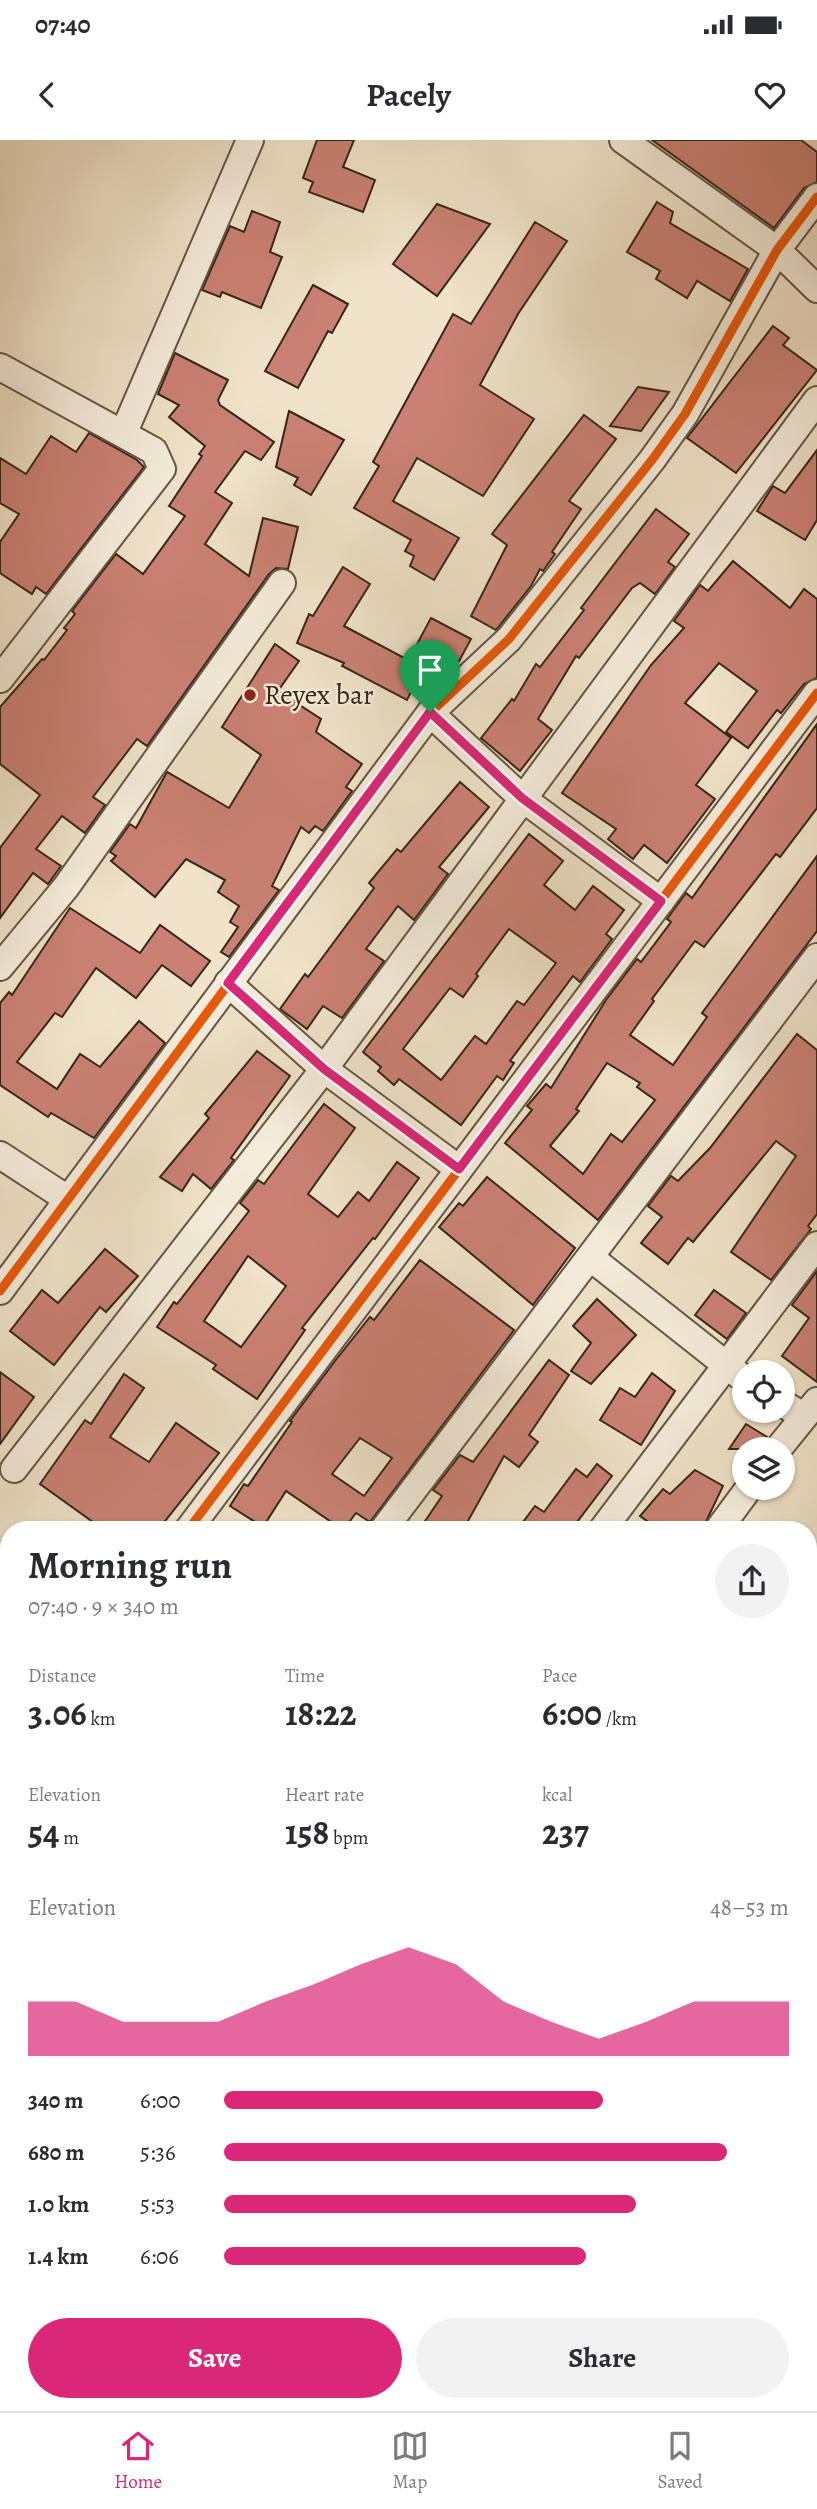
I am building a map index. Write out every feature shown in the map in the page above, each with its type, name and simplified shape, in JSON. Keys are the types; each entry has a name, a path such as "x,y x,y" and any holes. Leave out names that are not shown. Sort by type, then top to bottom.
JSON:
{"street":[{"path":"124,432 250,140"},
{"path":"623,140 777,250 817,289"},
{"path":"0,1290 430,712 509,639 652,460 685,414 777,250 817,197"},
{"path":"0,679 162,468 154,451 124,432 2,373"},
{"path":"14,1469 324,1069 817,400"},
{"path":"0,967 66,887 282,583"},
{"path":"195,1521 817,693"},
{"path":"430,712 522,798 661,901"},
{"path":"394,1521 817,957"},
{"path":"228,983 324,1069 459,1169"},
{"path":"0,1155 66,1198"},
{"path":"743,1360 817,1245"},
{"path":"591,1258 732,1371"},
{"path":"610,1521 732,1377"},
{"path":"785,1437 801,1407"},
{"path":"725,1521 740,1500"}],"building":[{"path":"317,140 354,140 343,167 375,180 363,212 309,192 313,182 303,178"},
{"path":"652,140 801,140 817,152 817,182 804,188 774,228"},
{"path":"657,202 673,212 670,223 748,269 730,301 697,281 687,298 656,279 660,271 627,252"},
{"path":"437,204 490,224 437,296 393,264"},
{"path":"252,211 280,222 270,252 282,257 261,308 222,292 220,297 202,290 230,226 244,232"},
{"path":"535,222 567,241 518,314 480,385 534,419 483,496 417,458 393,501 459,538 434,580 410,566 414,556 405,551 411,540 354,508 379,466 373,462 453,314 471,324"},
{"path":"313,285 348,304 332,333 328,331 298,388 265,371"},
{"path":"773,326 789,338 783,345 817,370 736,473 687,438"},
{"path":"175,353 228,380 218,400 220,405 274,442 261,460 245,451 215,492 232,503 205,544 249,576 263,518 298,527 288,569 276,568 269,574 147,746 137,739 93,797 105,805 85,833 62,816 36,849 61,866 48,884 33,873 0,918 0,848 40,795 0,764 0,707 42,659 44,660 67,630 64,628 75,614 72,611 116,554 143,574 185,516 169,506 202,456 199,454 205,446 169,417 179,405 158,394"},
{"path":"638,387 669,392 641,431 610,426"},
{"path":"289,411 344,440 311,495 294,485 298,478 276,467"},
{"path":"584,415 616,439 569,501 581,509 552,552 555,554 543,571 540,569 531,586 496,630 471,616 507,545 492,534"},
{"path":"89,433 137,460 144,467 46,594 36,587 32,594 0,573 0,542 19,514 0,503 0,458 26,474 51,436 76,452"},
{"path":"817,450 817,520 805,540 757,511 773,486 785,493"},
{"path":"656,509 689,534 668,562 675,567 655,594 640,583 632,588 579,658 576,656 538,719 552,730 520,771 481,738 512,699 514,701 536,664 540,667 584,610 581,608"},
{"path":"733,561 790,608 804,589 817,599 817,678 804,684 781,713 777,710 748,748 726,732 757,691 719,663 685,703 731,738 696,785 715,799 667,863 644,845 633,859 608,839 616,829 562,793 651,665 684,628 674,621 700,585 708,591"},
{"path":"343,567 370,584 344,626 423,668 407,700 342,666 344,663 297,643 309,614 313,616"},
{"path":"431,618 471,639 457,665 417,644"},
{"path":"275,644 299,661 278,691 321,719 316,732 362,764 346,787 352,791 323,831 315,826 309,833 301,827 272,886 279,890 229,957 221,952 238,927 230,922 239,906 218,892 225,880 186,859 155,897 111,861 116,856 110,852 130,824 136,828 167,772 229,808 261,755 222,727"},
{"path":"817,724 817,808 780,857 776,854 704,947 695,941 652,999 654,1001 630,1035 673,1065 707,1017 702,1013 817,856 817,931 598,1220 505,1143 532,1110 527,1106 546,1084 551,1088 606,1000 637,959 641,962 671,922 667,919 686,893 692,898","holes":["607,1063 640,1083 637,1087 655,1100 622,1142 611,1134 583,1174 550,1146 579,1111 576,1109"]},
{"path":"460,782 489,807 439,867 448,874 414,920 398,906 366,949 384,961 342,1018 323,1006 307,1029 280,1009 305,974 308,977 374,888 369,883 397,849 401,852"},
{"path":"529,834 563,861 544,885 575,910 593,886 624,910 606,934 612,939 580,982 573,976 510,1061 514,1063 503,1080 497,1076 461,1125 399,1079 394,1085 378,1071 381,1067 363,1052","holes":["509,929 556,963 524,1005 517,1001 486,1044 475,1036 441,1080 403,1049 450,988 463,997 478,976 476,974"]},
{"path":"70,908 140,953 160,925 210,961 191,986 162,965 136,998 96,968 62,1017 55,1013 17,1062 57,1089 80,1054 100,1067 139,1021 165,1043 94,1138 51,1113 48,1117 0,1085 0,1003 9,992 12,995"},
{"path":"797,1034 817,1050 817,1214 808,1226 811,1229 771,1280 731,1252 796,1156 776,1141 693,1242 688,1238 668,1264 641,1243 662,1217 648,1206 671,1176 678,1181 710,1148"},
{"path":"257,1051 290,1076 231,1158 234,1160 211,1189 193,1174 182,1191 160,1177 209,1118 205,1114"},
{"path":"324,1104 355,1128 308,1194 338,1217 358,1192 369,1201 397,1162 419,1178 375,1239 373,1238 302,1328 305,1330 257,1399 213,1369 216,1365 157,1327 174,1302 177,1304 249,1211 240,1203 258,1180 264,1184","holes":["248,1256 286,1286 241,1347 204,1321"]},
{"path":"487,1177 575,1248 533,1305 439,1227 459,1203 463,1206"},
{"path":"105,1249 138,1276 106,1312 100,1307 54,1365 10,1331 42,1290 58,1303"},
{"path":"420,1260 514,1330 371,1521 356,1513 350,1521 330,1521 286,1491 267,1521 254,1521 230,1506 244,1484 248,1486 292,1422 290,1421 370,1317 374,1320","holes":["360,1438 392,1458 364,1496 332,1474"]},
{"path":"817,1271 817,1382 795,1366 795,1360 787,1360 782,1356 809,1318 792,1305"},
{"path":"714,1290 746,1313 727,1339 695,1315"},
{"path":"597,1299 636,1335 591,1384 571,1371 591,1343 573,1326"},
{"path":"549,1360 569,1375 529,1435 538,1442 519,1467 504,1456 468,1521 425,1521 442,1496 433,1490 460,1455 473,1462"},
{"path":"0,1372 34,1397 0,1444"},
{"path":"652,1373 675,1391 641,1445 600,1420 620,1388 635,1397"},
{"path":"124,1374 144,1388 110,1437 149,1462 176,1423 219,1453 165,1521 91,1521 40,1484 85,1420 91,1424"},
{"path":"746,1424 767,1437 737,1437"},
{"path":"597,1464 612,1476 578,1521 524,1521 535,1506 544,1512 576,1469 587,1477"},
{"path":"695,1470 723,1486 706,1521 647,1521 640,1516 663,1489 670,1494"}],"cycle path":[{"path":"0,1291 430,713 509,639 652,460 685,414 777,250 817,197"},
{"path":"195,1521 817,693"}],"place":[{"name":"Reyex bar","path":"250,695"}],"route":[{"path":"430,712 522,798 661,901 459,1169 324,1069 228,983 430,712"}]}
